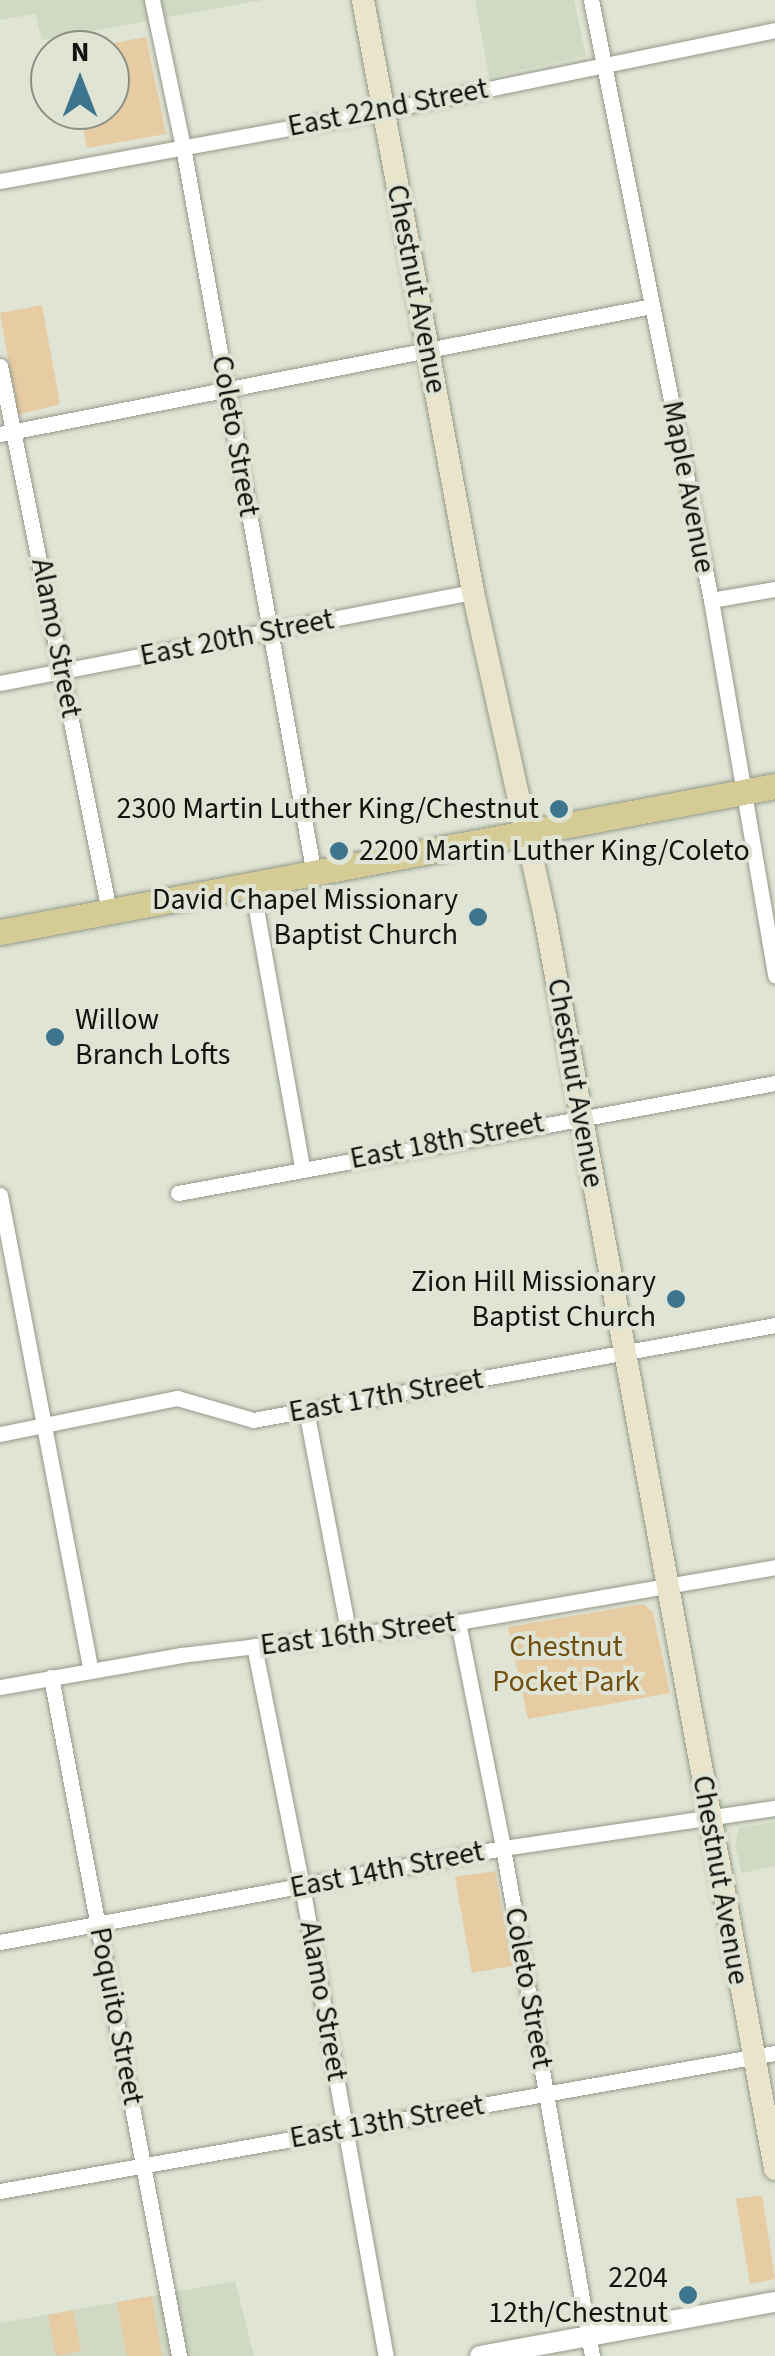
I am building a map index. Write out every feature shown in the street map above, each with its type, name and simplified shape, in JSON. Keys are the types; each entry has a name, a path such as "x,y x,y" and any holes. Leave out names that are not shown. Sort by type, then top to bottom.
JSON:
{"main road":[{"name":"Chestnut Avenue","path":"363,0 473,592 583,1116 622,1354 710,1817 764,2055 775,2169"},
{"path":"0,932 526,836 775,786"}],"street":[{"name":"Coleto Street","path":"152,0 183,147 314,874"},
{"name":"Maple Avenue","path":"590,0 711,600 775,976"},
{"name":"East 22nd Street","path":"0,181 381,111 775,30"},
{"path":"8,432 652,306"},
{"name":"Alamo Street","path":"0,366 8,432 62,671 109,911"},
{"path":"711,600 775,589"},
{"name":"East 20th Street","path":"0,683 473,592"},
{"path":"252,886 302,1168"},
{"name":"East 18th Street","path":"178,1194 775,1083"},
{"path":"0,1195 91,1670"},
{"name":"East 17th Street","path":"0,1434 177,1398 252,1420 775,1325"},
{"path":"306,1410 350,1636"},
{"name":"East 16th Street","path":"0,1687 254,1646 458,1622 775,1568"},
{"name":"Coleto Street","path":"458,1622 503,1848 591,2346"},
{"name":"Alamo Street","path":"254,1646 302,1886 386,2356"},
{"name":"Poquito Street","path":"51,1677 179,2356"},
{"name":"East 14th Street","path":"0,1942 503,1848 775,1808"},
{"name":"East 13th Street","path":"0,2191 764,2055"},
{"path":"480,2356 591,2346 775,2302"}],"shaded area":[{"path":"0,0 263,0 97,30 39,30 35,14 0,20"},
{"path":"475,0 574,0 586,56 489,77"},
{"path":"775,1822 775,1866 742,1873 735,1845 739,1828"},
{"path":"235,2281 254,2356 0,2356 0,2323"}],"green space":[{"path":"146,37 166,134 87,148 84,130 130,130 130,40"},
{"path":"42,305 60,404 18,415 0,313"},
{"name":"Chestnut Pocket Park","path":"643,1604 653,1612 670,1693 528,1719 508,1627"},
{"path":"495,1871 512,1966 472,1973 455,1877"},
{"path":"762,2195 775,2279 750,2284 736,2199"},
{"path":"152,2296 162,2356 127,2356 117,2302"},
{"path":"73,2310 81,2351 56,2356 48,2315"}],"place":[{"name":"2300 Martin Luther King/Chestnut","path":"559,809"},
{"name":"2200 Martin Luther King/Coleto","path":"339,851"},
{"name":"David Chapel Missionary Baptist Church","path":"478,917"},
{"name":"Willow Branch Lofts","path":"55,1037"},
{"name":"Zion Hill Missionary Baptist Church","path":"676,1299"},
{"name":"2204 12th/Chestnut","path":"688,2295"}]}
